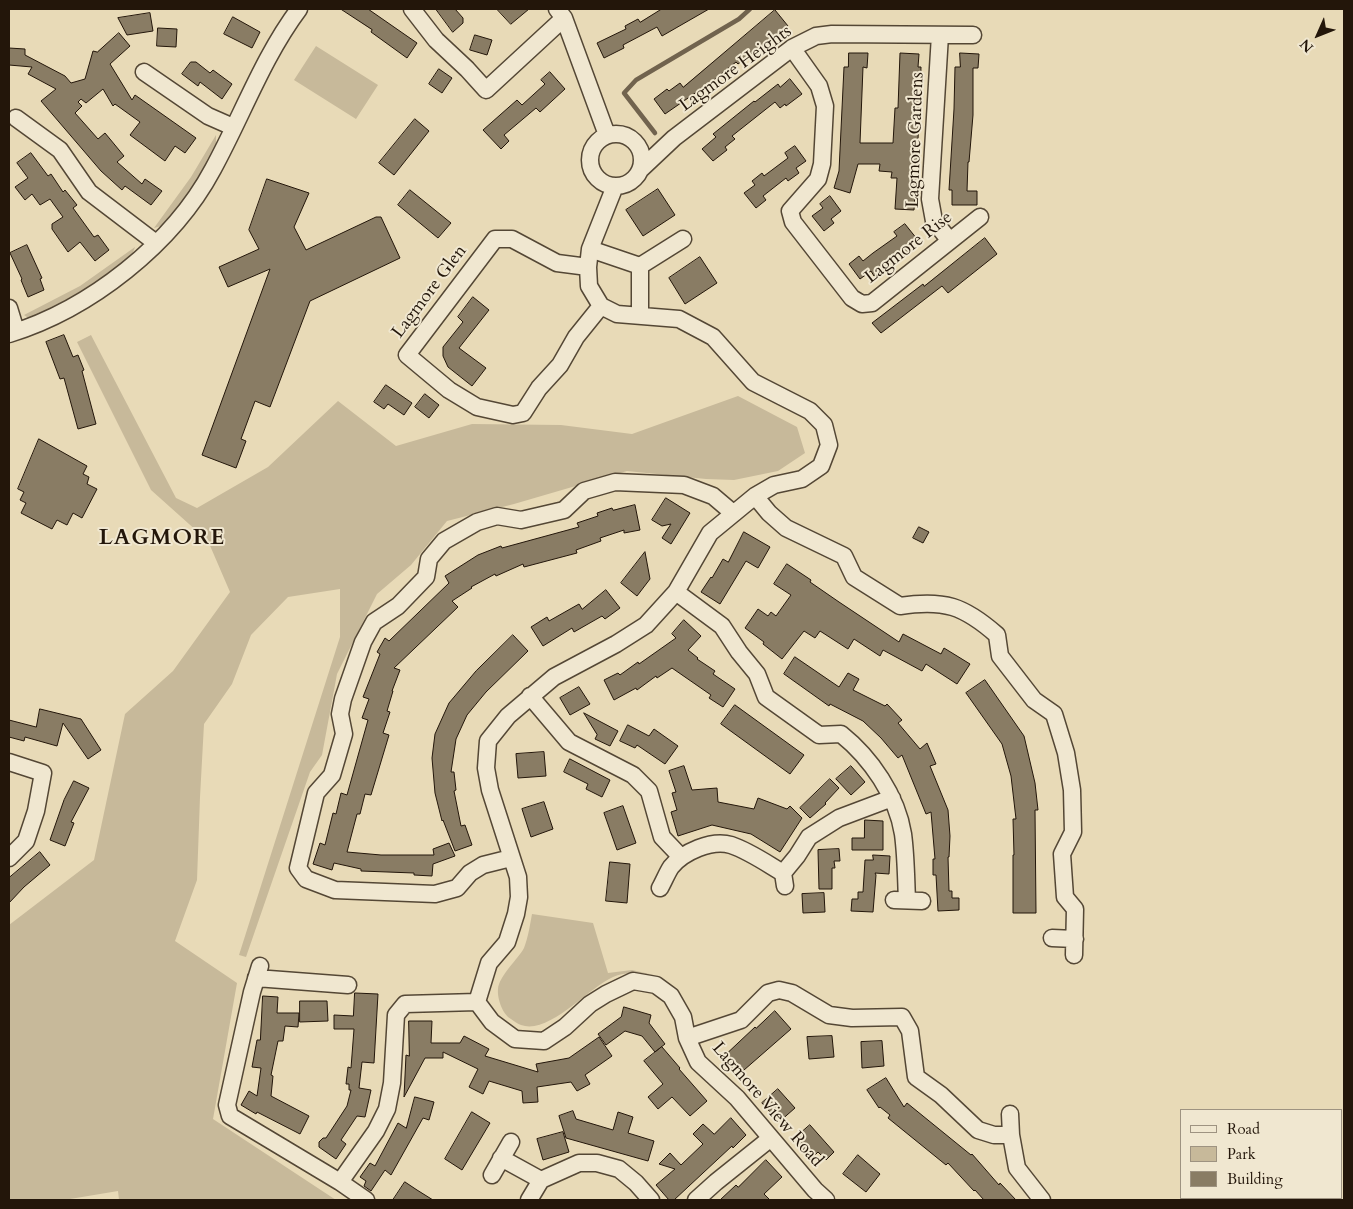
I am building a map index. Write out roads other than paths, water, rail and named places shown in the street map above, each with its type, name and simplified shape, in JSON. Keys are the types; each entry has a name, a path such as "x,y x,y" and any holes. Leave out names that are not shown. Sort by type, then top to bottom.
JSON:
{"street":[{"path":"9,308 12,332 43,322 84,300 110,283 156,243 199,194 214,168 268,59 299,9"},
{"path":"412,9 436,40 467,68 486,90 560,14 607,135"},
{"name":"Lagmore Heights","path":"640,170 674,138 792,48 816,36 832,34 973,35"},
{"name":"Lagmore Gardens","path":"940,35 930,199 934,221 950,241"},
{"name":"Lagmore Rise","path":"792,48 819,86 825,106 822,164 818,179 790,211 793,222 852,298 862,304 872,303 980,217"},
{"path":"144,72 208,116 233,127"},
{"path":"16,118 60,150 89,192 156,243"},
{"path":"622,134 635,141 639,147 642,162 640,170 630,182 615,186 606,184 592,172 590,154 593,146 599,139 607,135 622,134"},
{"name":"Lagmore Heights","path":"639,147 674,138"},
{"path":"340,1182 376,1131 387,1109 392,1083 396,1015 405,1004 477,1002 489,964 507,942 519,897 518,877 490,790 486,768 488,741 508,716 554,677 616,644 646,625 676,592 710,533 755,496 774,485 802,479 821,466 829,445 824,426 810,411 754,382 713,337 679,319 617,314 601,306 589,286 588,267 590,249 615,186"},
{"name":"Lagmore Glen","path":"588,267 557,263 512,239 495,239 407,355 450,390 477,407 513,415 523,412 539,388 560,365 576,337 601,306"},
{"path":"640,266 683,239"},
{"path":"590,249 640,266"},
{"path":"640,266 640,316"},
{"path":"511,858 483,865 470,873 457,888 435,894 335,890 306,879 298,868 316,793 332,775 344,734 340,714 343,699 363,642 374,622 398,606 426,577 429,559 444,541 477,522 498,516 521,520 564,510 584,491 615,482 650,482 684,485 713,496 733,513"},
{"path":"755,496 769,513 786,528 844,556 854,576 900,606 922,602 952,606 978,618 997,635 1000,656 1034,700 1054,714 1066,754 1072,790 1074,832 1062,854 1066,897 1075,909 1074,955"},
{"path":"676,592 722,626 739,652 757,674 766,697 819,735 841,734 870,763 892,798 903,834 908,900"},
{"path":"530,696 569,742 633,775 648,791 662,837 681,858"},
{"path":"9,762 43,773 36,812 26,841 9,858"},
{"path":"660,888 670,868 681,858 704,845 729,844 755,856 784,879 809,837 839,818 892,798"},
{"path":"1052,938 1075,939"},
{"path":"348,985 258,972 227,1105 230,1116 340,1182 366,1200"},
{"name":"Lagmore View Road","path":"477,1002 492,1022 515,1039 544,1041 566,1027 590,1004 634,981 656,985 671,996 683,1017 687,1038 698,1062 737,1098 815,1190 826,1200"},
{"path":"687,1038 741,1020 768,993 779,990 792,993 829,1015 852,1018 902,1017 910,1031 916,1077 941,1095 978,1130 994,1135 1011,1135"},
{"path":"1010,1114 1011,1135 1017,1168 1042,1200"},
{"path":"696,1200 771,1138"},
{"path":"492,1174 510,1142"},
{"path":"501,1158 541,1180"},
{"path":"529,1200 541,1180 578,1163 597,1163 619,1169 636,1183 651,1200"}],"waterway":[{"path":"655,133 624,93 636,80 739,19 750,9"}],"district":[{"name":"LAGMORE","path":"162,539"}]}
